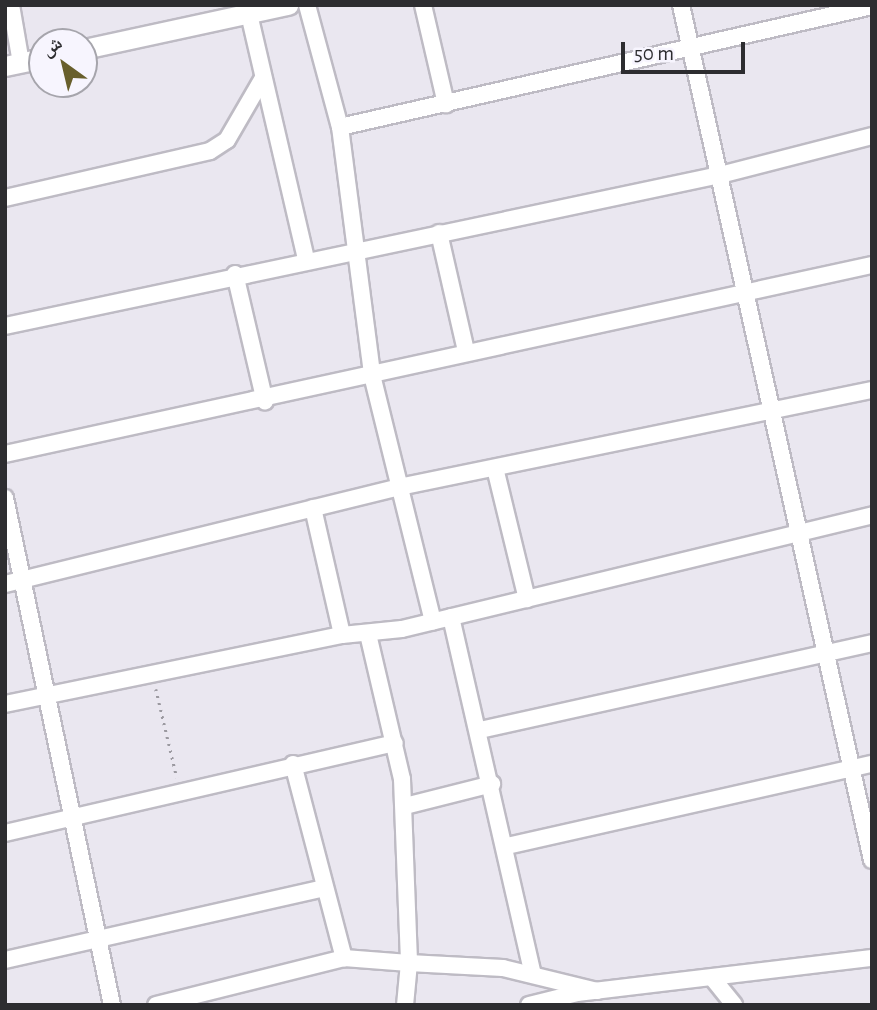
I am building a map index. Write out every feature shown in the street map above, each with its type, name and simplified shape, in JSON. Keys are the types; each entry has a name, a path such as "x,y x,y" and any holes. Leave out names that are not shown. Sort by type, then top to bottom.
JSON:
{"street":[{"path":"11,5 13,64"},
{"path":"98,46 288,5"},
{"path":"307,5 340,127 372,375 404,486 433,622"},
{"path":"423,5 446,104"},
{"path":"681,5 689,52 720,175 794,533 827,654 872,860"},
{"path":"340,127 689,52 872,6"},
{"path":"249,14 306,258"},
{"path":"5,198 210,150 227,140 263,78"},
{"path":"5,326 306,258 720,175 872,136"},
{"path":"439,233 466,351"},
{"path":"5,454 265,402 466,351 872,265"},
{"path":"235,274 265,402"},
{"path":"5,584 404,486 771,415 872,390"},
{"path":"495,468 527,599"},
{"path":"5,498 112,1005"},
{"path":"313,508 342,635"},
{"path":"5,704 342,635 368,634 433,622 872,515"},
{"path":"451,617 480,730 533,975"},
{"path":"368,634 395,743 405,806 409,963 405,1005"},
{"path":"480,730 872,643"},
{"path":"5,833 293,764 395,743"},
{"path":"293,764 344,958"},
{"path":"506,846 872,764"},
{"path":"405,806 492,784"},
{"path":"5,960 98,942 325,888"},
{"path":"156,1005 344,958 409,963 453,962 533,975 597,990"},
{"path":"529,1005 597,990 714,981 872,958"},
{"path":"714,981 734,1005"},
{"path":"564,1005 577,993"}],"path":[{"path":"152,672 180,792"}]}
